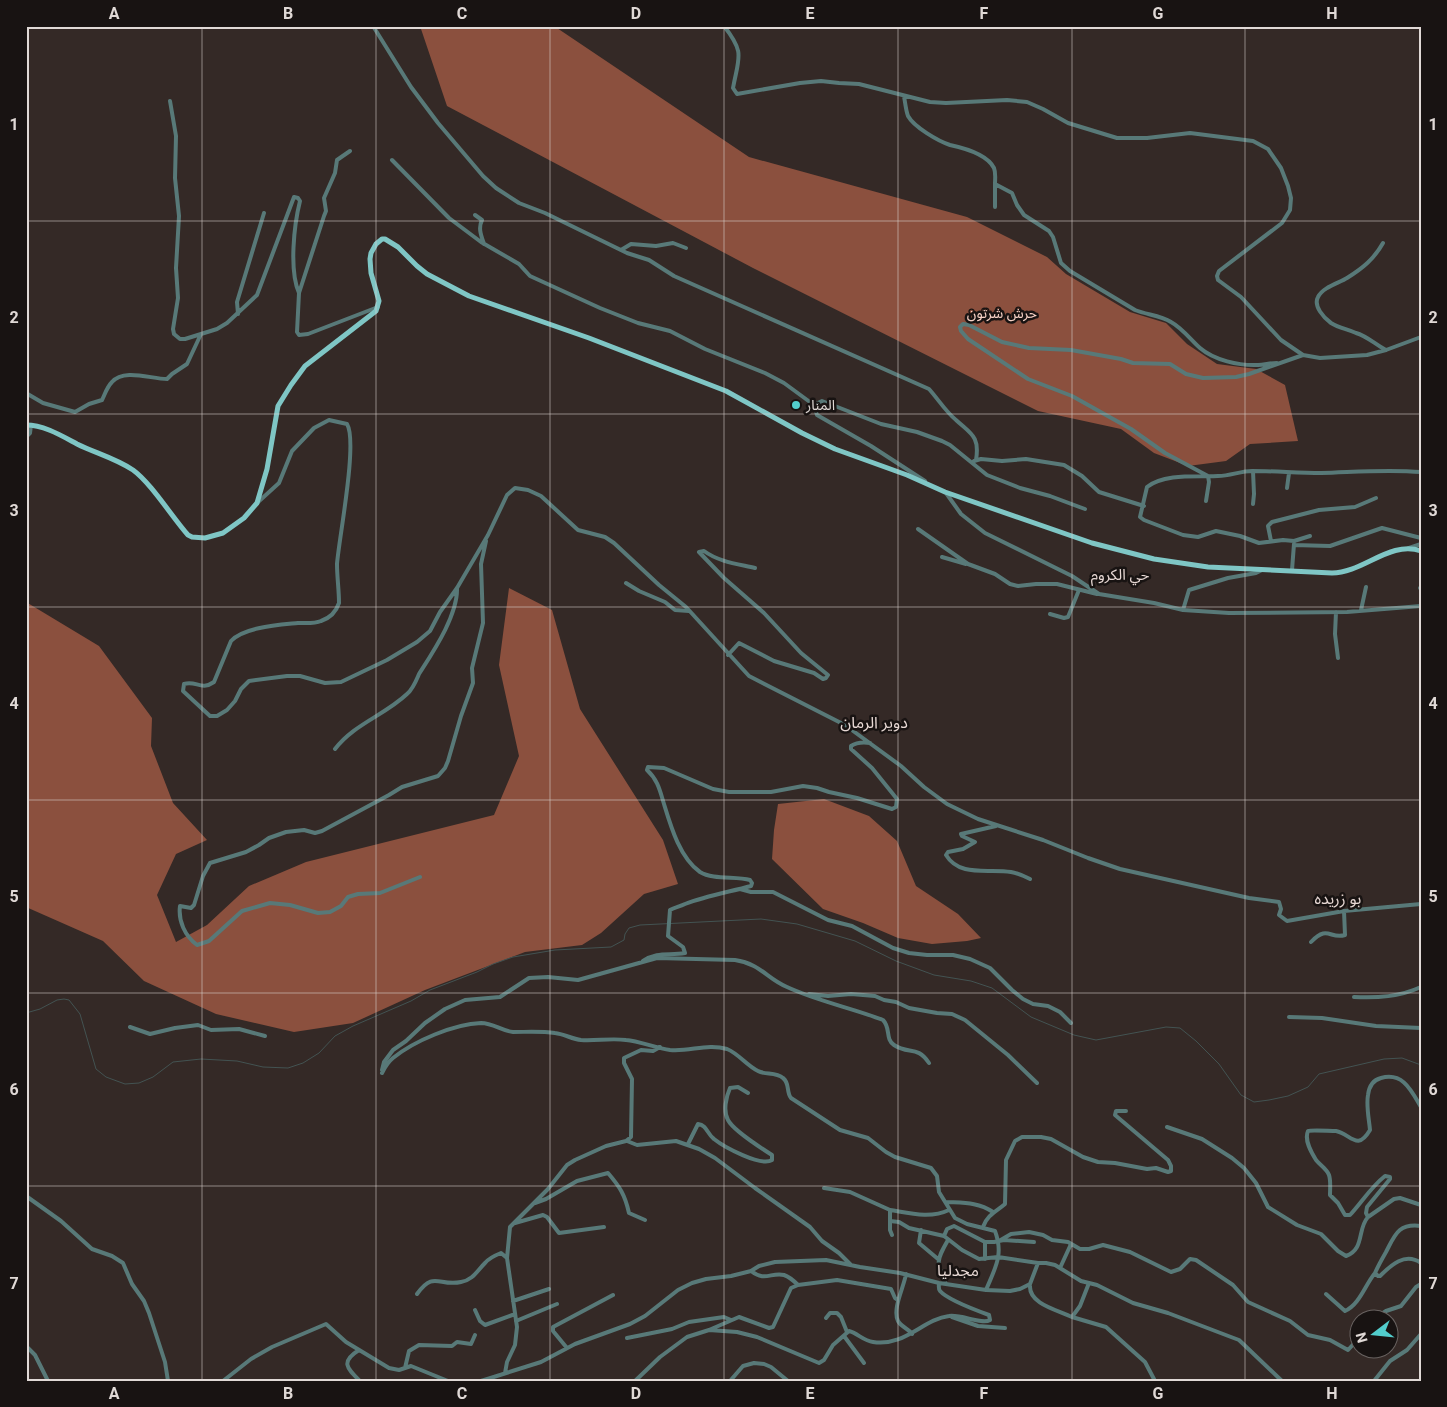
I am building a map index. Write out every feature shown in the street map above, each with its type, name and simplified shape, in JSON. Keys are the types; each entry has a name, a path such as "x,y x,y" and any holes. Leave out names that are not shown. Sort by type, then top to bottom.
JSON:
{"main road":[{"path":"29,425 57,434 92,451 115,459 134,471 188,535 205,538 223,533 244,518 257,503 267,469 275,414 282,398 305,366 376,311 379,301 371,273 370,259 371,253 378,241 385,239 398,247 427,274 469,296 588,338 726,391 802,433 945,492 1092,542 1154,559 1208,567 1341,573 1387,554 1409,548 1421,551"}],"street":[{"path":"373,26 411,87 438,123 483,176 496,188 519,203 621,250 649,260 674,276 929,390 955,420 972,433 975,438 977,452 974,461"},
{"path":"724,26 739,48 733,88 737,94 821,81 859,84 904,96 946,104 1007,100 1027,102 1068,123 1117,138 1147,138 1190,134 1248,140 1261,145 1270,151 1285,176 1291,198 1290,210 1282,223 1219,271 1217,276 1223,284 1241,297 1281,340 1302,355 1320,358 1367,355 1421,337"},
{"path":"904,96 907,115 914,124 924,132 948,144 969,150 980,156 994,168 995,207"},
{"path":"170,101 176,136 175,178 179,216 176,268 178,298 173,329 176,337 184,339 227,323 257,295 294,197 300,201 296,219 294,246 296,286 299,293"},
{"path":"350,151 337,160 324,198 326,211 299,293 297,332 299,335 308,334 378,307"},
{"path":"392,160 449,218 484,244 519,264 530,276 600,308 638,323 670,331 705,349 765,373 784,383 814,404 817,415 871,446 929,484"},
{"path":"995,184 1012,193 1024,215 1053,237 1061,263 1088,283 1140,312 1162,317 1173,323 1212,357 1258,366 1284,362"},
{"path":"238,314 237,302 264,213"},
{"path":"475,215 482,220 480,233 484,244"},
{"path":"621,250 631,244 656,246 673,243 686,248"},
{"path":"1383,243 1375,257 1362,268 1328,288 1318,296 1317,301 1318,307 1331,322 1342,329 1357,333 1386,350"},
{"path":"1208,476 1165,453 1131,428 1072,396 1028,379 968,339 960,331 960,327 963,324 969,325 1002,342 1029,348 1071,350 1121,359 1132,363 1170,364 1186,374 1203,378 1236,377 1249,374 1302,355"},
{"path":"26,393 43,403 75,412 89,404 102,400 112,382 120,376 167,380 173,373 187,364 201,334"},
{"path":"814,404 822,401 881,424 917,432 942,441 974,461 987,475 1085,509"},
{"path":"257,503 279,483 292,451 314,428 329,420 342,422 349,426 348,476 337,565 338,607 331,616 320,622 287,624 254,630 234,638 214,682 202,686 191,682 183,686 184,692 210,716 217,716 227,710 235,701 241,688 249,681 259,678 300,676 325,683 336,682 387,660 425,636 457,588 488,534 507,495 515,488 528,490 541,496 578,530 605,537 614,543 689,611 749,676 845,725 902,766 924,787 948,804 978,819 1043,840 1103,864 1249,898 1279,902 1282,909 1279,915 1287,921 1344,911 1421,904"},
{"path":"26,437 30,433 29,425"},
{"path":"974,461 1026,459 1064,465 1082,476 1100,492 1144,506"},
{"path":"1252,471 1253,504"},
{"path":"1421,472 1289,473 1252,471 1220,476 1172,478 1151,483 1148,487 1140,517 1183,535 1198,537 1216,531 1240,536 1259,544 1290,540 1294,543 1330,546 1382,528 1421,538"},
{"path":"1287,488 1289,473"},
{"path":"1206,501 1208,476"},
{"path":"945,492 961,514 985,533 1072,576 1099,594"},
{"path":"1272,541 1268,526 1272,522 1319,510 1355,508 1376,498"},
{"path":"918,529 968,564"},
{"path":"420,877 380,892 348,897 341,906 330,912 318,913 290,905 270,903 242,911 209,941 197,945 188,939 179,916 180,906 191,908 194,905 203,876 210,863 246,852 268,838 286,832 304,830 316,833 322,832 368,805 390,795 399,788 438,776 445,768 473,683 472,668 483,623 481,564 488,534"},
{"path":"1294,543 1310,536"},
{"path":"1292,570 1294,543"},
{"path":"1409,548 1421,544"},
{"path":"728,655 739,643 774,661 814,673 823,679 828,675 801,653 764,613 724,578 699,552 704,551 723,560 755,568"},
{"path":"942,557 995,574 1010,584 1017,586 1049,584 1183,610 1232,613 1336,612 1421,606"},
{"path":"1183,610 1189,590 1228,578 1256,573 1263,569"},
{"path":"626,583 665,602 675,610 689,611"},
{"path":"1362,610 1366,587"},
{"path":"335,749 349,733 410,692 445,629 456,597 457,588"},
{"path":"1050,614 1064,618 1068,617 1079,590"},
{"path":"1336,612 1335,634 1338,658"},
{"path":"643,961 657,954 685,954 682,947 668,936 670,910 675,906 751,886 752,883 750,880 702,873 690,863 673,831 658,782 647,770 648,766 664,768 714,789 729,792 771,792 803,786 857,798 892,809 896,807 897,799 872,768 851,749 851,746 862,742 872,743"},
{"path":"998,826 961,834 975,842 963,849 948,852 946,855 951,863 972,871 1012,872 1030,879"},
{"path":"740,888 751,892 773,892 828,920 852,926 893,948 909,953 953,955 970,959 990,968 1023,999 1033,1004 1048,1006 1060,1012 1070,1023"},
{"path":"1311,942 1326,932 1338,936 1345,935 1344,911"},
{"path":"929,1063 920,1052 904,1049 892,1043 889,1038 888,1026 883,1020 783,985 748,962 657,958 578,980 548,977 529,978 500,997 473,998 459,1002 425,1022 406,1041 393,1050 384,1062 382,1072 393,1058 422,1041 455,1028 479,1023 493,1025 511,1032 557,1033 581,1040 605,1038 629,1040 646,1046 678,1050 708,1046 722,1048 736,1054 759,1071 782,1077 787,1082 791,1098 835,1127 844,1132 868,1138 896,1157 934,1170 937,1176 938,1190 954,1218 964,1223 995,1230 999,1241 998,1266 986,1290"},
{"path":"1354,997 1388,997 1401,995 1421,987"},
{"path":"804,993 828,996 851,994 875,996 909,1008 952,1014 965,1020 1037,1083"},
{"path":"1289,1017 1322,1018 1376,1026 1421,1028"},
{"path":"130,1027 150,1034 198,1025 211,1030 239,1029 265,1036"},
{"path":"505,1373 507,1362 515,1345 517,1328 506,1258 509,1230 556,1181 567,1165 606,1146 626,1141 631,1137 632,1079 624,1063 624,1058 641,1050 654,1051 661,1047"},
{"path":"1368,1217 1366,1212 1368,1208 1390,1177 1385,1176 1375,1184 1350,1215 1345,1215 1338,1203 1330,1195 1328,1173 1316,1160 1306,1135 1312,1129 1329,1132 1336,1131 1353,1141 1362,1139 1370,1130 1367,1098 1372,1084 1379,1079 1391,1076 1396,1077 1406,1085 1421,1107"},
{"path":"688,1144 698,1124 701,1124 706,1128 707,1133 723,1146 753,1160 763,1162 772,1160 772,1155 760,1148 728,1121 725,1111 730,1088 738,1087 748,1093"},
{"path":"983,1227 993,1212 1005,1204 1006,1160 1015,1141 1022,1137 1051,1139 1098,1162 1171,1171 1171,1166 1160,1152 1115,1115 1116,1112 1126,1111"},
{"path":"1167,1127 1202,1139 1232,1158 1244,1168 1256,1183 1268,1207 1297,1225 1321,1234 1338,1251 1346,1256 1352,1254 1360,1243 1364,1221 1381,1206 1400,1198 1421,1205"},
{"path":"626,1141 638,1145 676,1141 688,1144 715,1158 810,1227 824,1244 839,1253 851,1265"},
{"path":"532,1204 546,1199 577,1181 608,1174 620,1188 626,1200 629,1213 645,1220"},
{"path":"824,1188 850,1192 890,1210 914,1215 929,1215 949,1210"},
{"path":"26,1196 61,1221 92,1249 112,1256 123,1263 132,1284 147,1307 165,1362 168,1381"},
{"path":"946,1202 959,1204 975,1203 993,1212"},
{"path":"890,1210 890,1230 892,1235"},
{"path":"513,1224 542,1215 547,1217 560,1233 604,1227"},
{"path":"890,1221 944,1236 979,1259 998,1257 1038,1264 1051,1263 1081,1281 1107,1289 1133,1303 1192,1321 1239,1340 1282,1381"},
{"path":"944,1236 947,1230 954,1226 985,1242 1034,1242"},
{"path":"1326,1294 1346,1311 1356,1302 1375,1273 1394,1235 1408,1226 1421,1226"},
{"path":"921,1230 919,1244 938,1259"},
{"path":"999,1241 1011,1234 1029,1232 1071,1244 1080,1249 1099,1245 1117,1248 1130,1252 1172,1272 1180,1270 1189,1260 1193,1259 1230,1282 1248,1302 1286,1320 1308,1335 1330,1340 1348,1350 1350,1348"},
{"path":"946,1284 938,1259 948,1240"},
{"path":"984,1259 985,1242"},
{"path":"1060,1268 1071,1244"},
{"path":"417,1294 425,1283 436,1280 461,1282 472,1278 485,1262 495,1256 501,1253 506,1258"},
{"path":"1375,1273 1380,1276 1385,1270 1405,1258 1421,1263"},
{"path":"481,1381 541,1362 567,1348 637,1320 678,1290 692,1283 752,1271 759,1266 781,1261 806,1262 826,1260 986,1290 1010,1291 1030,1284"},
{"path":"1038,1264 1029,1288 1038,1301 1072,1317 1106,1327 1145,1362 1155,1381"},
{"path":"752,1271 762,1277 783,1275 789,1277 798,1285"},
{"path":"906,1274 896,1312 897,1320 912,1334"},
{"path":"635,1381 660,1357 687,1337 741,1317 770,1328 774,1327 791,1288 798,1285 837,1280 867,1284 891,1288 895,1298 898,1300"},
{"path":"709,1330 737,1332 757,1337 819,1363 824,1360 833,1345 845,1334 852,1331 869,1341 875,1342 903,1338 935,1321 950,1316 967,1317 989,1322 991,1317 989,1315 942,1292 939,1282"},
{"path":"1072,1317 1080,1306 1089,1283"},
{"path":"1389,1310 1401,1306 1416,1287 1421,1284"},
{"path":"513,1301 548,1289"},
{"path":"567,1348 553,1331 553,1327 613,1295"},
{"path":"516,1321 557,1304"},
{"path":"475,1310 480,1321 485,1325 515,1314"},
{"path":"826,1318 830,1313 837,1313 841,1317 845,1334 864,1363"},
{"path":"950,1316 978,1326 1005,1328"},
{"path":"627,1338 672,1329 682,1324 697,1321 724,1317 731,1320"},
{"path":"223,1381 251,1359 272,1346 326,1324 346,1342 390,1368 396,1370 411,1366 448,1381"},
{"path":"1374,1381 1390,1361 1407,1350 1421,1334"},
{"path":"405,1368 409,1351 419,1345 452,1346 457,1342 471,1344 475,1335"},
{"path":"26,1346 35,1355 48,1381"},
{"path":"359,1350 349,1357 346,1362 347,1368 360,1381"},
{"path":"730,1381 742,1366 754,1363 771,1367 788,1381"}],"green space":[{"name":"حرش شرتون","path":"420,26 554,26 749,157 967,217 1047,257 1066,274 1130,312 1166,323 1187,344 1217,364 1256,369 1285,385 1298,441 1250,444 1226,461 1188,466 1154,453 1121,429 1038,411 753,268 447,106"},
{"path":"509,588 552,610 580,709 663,840 678,884 644,894 601,933 582,945 525,952 425,990 353,1023 294,1032 216,1014 144,981 103,941 26,907 26,602 99,646 152,718 151,746 173,803 207,840 176,854 157,895 176,942 207,925 249,886 306,862 494,815 519,756 499,665"},
{"path":"824,799 869,816 897,841 916,886 958,914 981,938 932,944 898,938 823,909 772,859 778,804"}],"waterway":[{"path":"26,1013 40,1009 57,1000 69,1000 80,1014 96,1069 106,1077 125,1084 139,1083 153,1077 173,1062 201,1059 237,1061 263,1067 288,1068 303,1063 319,1053 335,1036 353,1026 411,1001 430,990 513,957 555,950 611,947 624,940 629,928 640,925 761,919 797,924 855,941 896,961 934,975 971,981 992,988 1031,1017 1074,1035 1096,1040 1166,1027 1180,1028 1219,1064 1241,1095 1254,1102 1288,1096 1308,1087 1319,1074 1384,1059 1402,1058 1421,1065"}],"place":[{"name":"المنار","path":"796,405"}],"district":[{"name":"حي الكروم","path":"1120,575"},
{"name":"دوير الرمان","path":"874,722"},
{"name":"بو زريده","path":"1338,898"},
{"name":"مجدليا","path":"958,1270"}]}
